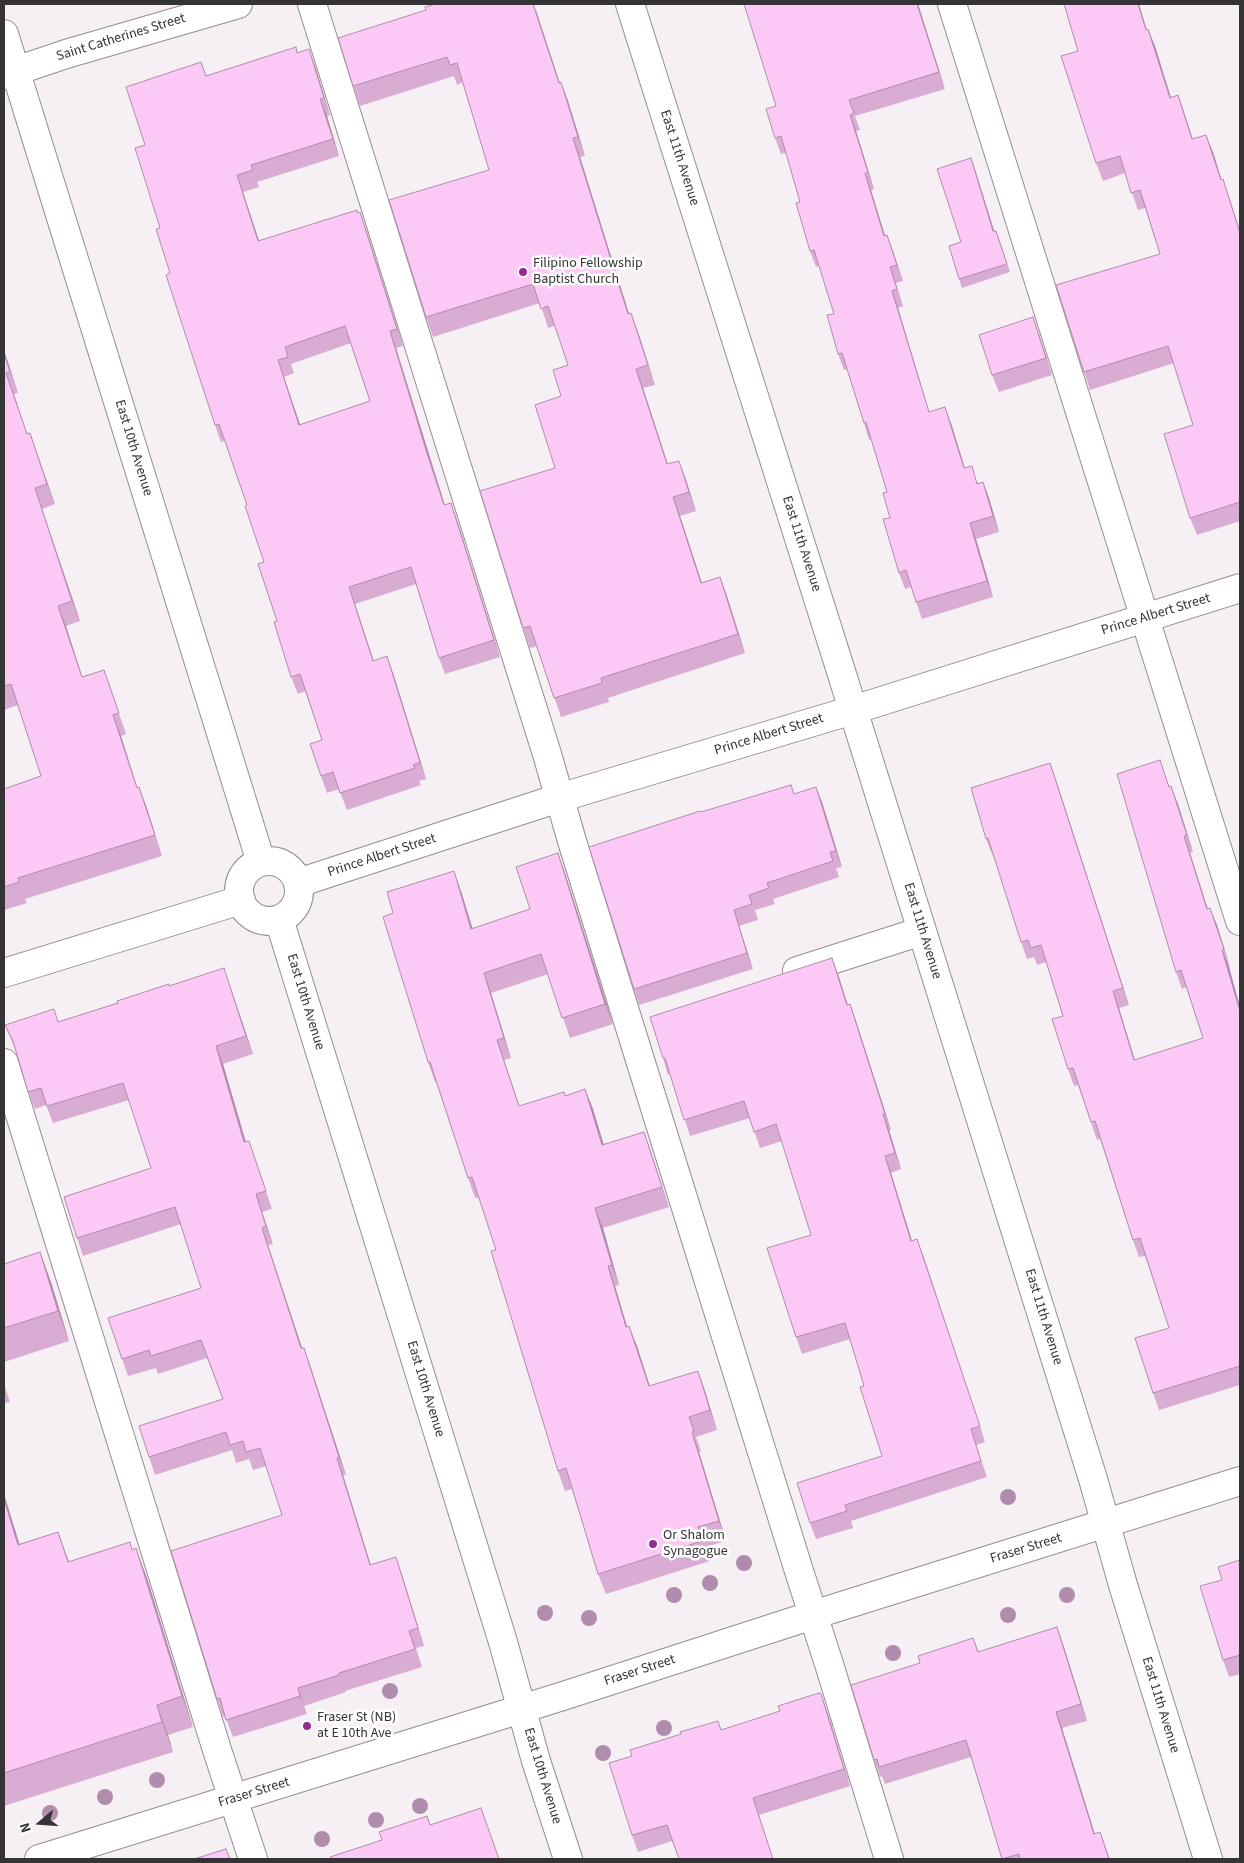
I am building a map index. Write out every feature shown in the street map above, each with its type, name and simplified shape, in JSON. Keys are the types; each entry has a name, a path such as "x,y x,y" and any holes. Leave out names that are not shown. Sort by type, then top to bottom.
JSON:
{"street":[{"name":"Saint Catherines Street","path":"9,73 238,4"},
{"path":"312,4 547,754 629,1025 889,1859"},
{"name":"East 11th Avenue","path":"630,4 1093,1479 1123,1585 1208,1859"},
{"path":"952,4 1240,921"},
{"name":"East 10th Avenue","path":"4,34 9,73 261,862"},
{"name":"Prince Albert Street","path":"298,883 560,798 853,710 1240,588"},
{"path":"261,862 280,863 294,874 298,883 297,900 294,909 279,919 270,921 260,920 252,916 245,909 239,891 241,881 246,873 261,862"},
{"path":"4,973 241,900"},
{"name":"East 10th Avenue","path":"279,919 568,1859"},
{"path":"776,978 922,931"},
{"path":"629,1025 657,1016"},
{"path":"4,1063 141,1506 253,1859"},
{"name":"Fraser Street","path":"39,1859 522,1709 1240,1481"}],"building":[{"path":"436,4 533,4 559,83 561,82 578,137 573,138 628,314 631,313 648,365 636,369 667,464 679,461 689,492 673,497 701,583 720,577 738,634 601,678 602,683 554,698 530,626 523,628 480,491 555,468 535,405 561,396 553,370 568,365 548,306 541,309 533,284 426,317 389,200 489,170 457,63 450,65 447,57 353,86 338,38 426,10 425,7"},
{"path":"744,4 917,4 939,72 849,100 854,113 850,115 868,172 865,173 884,236 887,235 897,265 890,267 897,289 892,291 929,412 945,407 964,468 972,466 977,484 983,482 993,516 970,523 987,581 916,602 906,570 899,573 883,519 890,518 883,493 887,492 866,422 864,423 842,353 838,354 827,315 834,314 814,250 810,251 796,203 800,202 781,136 775,138 766,109 776,106"},
{"path":"1064,4 1138,4 1170,98 1178,95 1192,139 1206,135 1221,180 1223,179 1240,233 1240,502 1190,518 1164,434 1193,425 1168,346 1084,372 1056,285 1160,254 1140,190 1131,193 1120,156 1096,163 1061,56 1078,51"},
{"path":"296,47 297,53 309,49 324,98 320,99 333,139 251,165 253,170 237,175 258,241 357,210 357,213 360,212 397,329 390,331 426,450 444,505 451,503 494,640 439,658 411,567 349,587 373,661 387,656 420,762 413,765 415,768 340,793 333,772 321,776 310,744 322,740 300,674 291,677 274,622 277,621 258,564 264,562 245,506 247,505 219,424 215,425 166,275 170,273 156,229 160,228 135,148 145,145 126,87 201,62 206,76","holes":["345,326 370,401 299,425 278,360 288,357 285,347"]},
{"path":"971,158 993,231 996,231 1007,264 959,279 949,246 961,242 937,169"},
{"path":"1033,317 1046,358 992,375 979,335"},
{"path":"4,353 10,372 6,373 27,434 30,433 47,484 35,488 72,601 58,606 82,677 104,670 119,713 113,715 155,835 18,878 19,882 4,887 4,789 41,776 11,684 4,686"},
{"path":"1160,760 1169,787 1171,786 1187,835 1184,836 1207,909 1210,908 1224,949 1222,950 1240,1011 1240,1366 1153,1393 1135,1338 1169,1328 1140,1238 1133,1240 1095,1121 1091,1122 1073,1068 1068,1069 1052,1019 1063,1016 1041,945 1031,948 1028,940 1021,942 971,788 1050,763 1123,988 1113,991 1134,1060 1203,1038 1181,970 1176,972 1117,774"},
{"path":"791,785 794,794 816,787 836,851 830,852 833,861 767,883 769,888 749,895 752,904 734,910 747,953 634,989 589,847 700,811"},
{"path":"558,853 605,1004 562,1018 541,954 484,973 504,1038 497,1040 519,1106 564,1092 565,1096 585,1089 602,1145 644,1132 662,1187 595,1208 612,1265 608,1266 626,1327 629,1326 649,1386 698,1371 710,1410 689,1417 719,1521 698,1527 702,1541 598,1574 566,1468 558,1471 491,1251 496,1250 472,1177 468,1178 430,1062 428,1062 383,917 393,913 387,892 454,871 471,929 530,909 516,867"},
{"path":"832,958 847,1005 850,1004 885,1114 883,1114 895,1153 885,1156 911,1241 917,1239 980,1426 971,1429 981,1461 845,1505 847,1511 810,1523 797,1483 882,1456 860,1387 864,1386 845,1323 796,1337 767,1248 811,1235 776,1124 754,1132 744,1101 684,1120 650,1017"},
{"path":"224,968 246,1036 216,1046 244,1142 249,1141 266,1191 256,1194 266,1226 262,1228 301,1348 304,1348 339,1457 337,1458 370,1565 396,1557 418,1628 409,1631 415,1649 298,1688 300,1696 226,1720 220,1698 217,1699 171,1551 282,1515 260,1448 246,1452 243,1441 230,1445 226,1432 149,1457 139,1426 223,1399 201,1340 151,1356 149,1350 122,1359 108,1318 201,1288 175,1207 77,1238 64,1197 151,1168 123,1083 47,1106 41,1088 28,1092 13,1041 5,1025 54,1009 58,1022 169,984 169,986"},
{"path":"40,1252 58,1311 4,1328 4,1264"},
{"path":"4,1499 18,1545 58,1532 68,1562 130,1542 132,1550 136,1548 182,1696 157,1705 162,1722 4,1773"},
{"path":"1240,1560 1240,1655 1223,1660 1200,1586 1222,1580 1218,1567"},
{"path":"1057,1627 1081,1704 1056,1712 1094,1834 1100,1832 1109,1859 1020,1859 1019,1854 1002,1859 966,1740 879,1767 877,1759 874,1760 851,1685 920,1663 918,1656 973,1638 978,1652"},
{"path":"819,1693 821,1694 844,1769 753,1798 773,1859 679,1859 667,1825 632,1835 609,1763 632,1756 630,1750 681,1734 680,1732 718,1721 721,1730 780,1711 778,1706"},
{"path":"481,1808 499,1859 331,1859 330,1857 382,1840 379,1832 427,1816 430,1825"},
{"path":"226,1849 230,1859 194,1859"}],"place":[{"name":"Filipino Fellowship Baptist Church","path":"523,272"},
{"name":"Or Shalom Synagogue","path":"653,1544"},
{"name":"Fraser St (NB) at E 10th Ave","path":"307,1726"}]}
